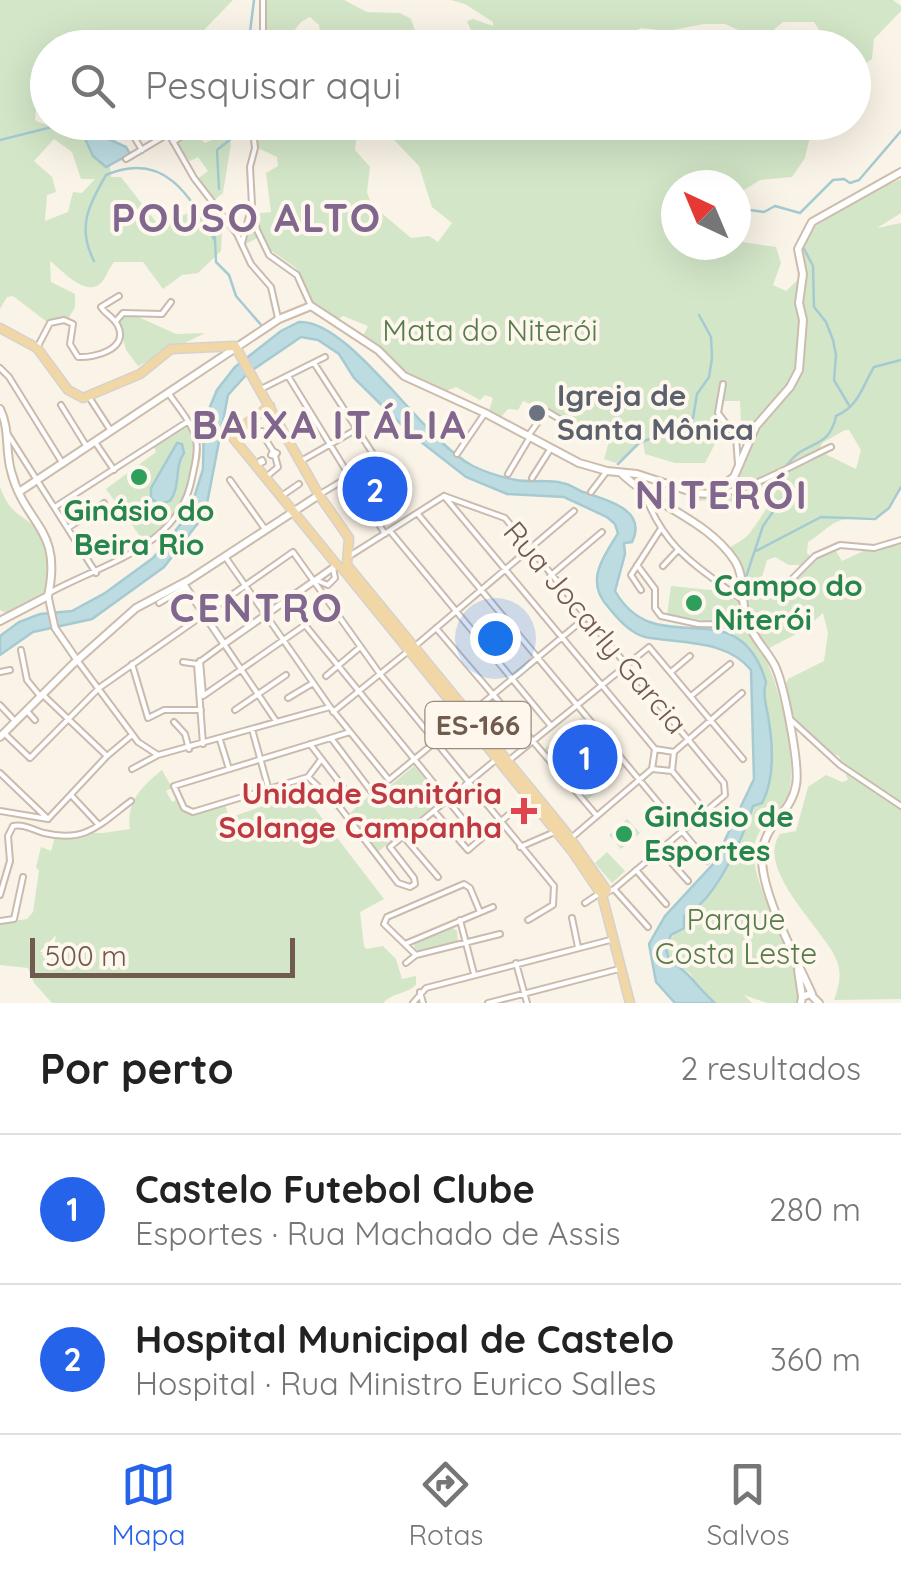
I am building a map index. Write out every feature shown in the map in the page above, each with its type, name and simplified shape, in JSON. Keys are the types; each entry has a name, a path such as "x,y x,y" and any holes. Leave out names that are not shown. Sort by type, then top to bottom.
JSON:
{"main road":[{"path":"19,492 278,319 312,306 378,350 404,376 579,463 710,494 726,485 739,468 756,426 799,370 803,274 798,249 806,229 901,172"},
{"path":"0,328 37,348 77,397 89,397 140,374 171,349 238,348"},
{"path":"238,348 319,495 348,538 345,562"},
{"path":"270,406 234,432 235,442 292,511 345,562"},
{"path":"0,409 8,434 9,464 52,555 49,595 0,620"},
{"path":"620,472 644,493 704,529 734,561 748,625 776,668 797,780 793,796 763,840 762,858 768,890 819,1000 802,1000 797,959"},
{"path":"1,736 136,608 184,585 319,495"},
{"name":"ES-166","path":"345,562 588,867"},
{"name":"ES-166","path":"503,762 570,839 605,892 629,1000"},
{"name":"ES-166","path":"605,892 629,1000"}],"street":[{"path":"262,30 263,0"},
{"path":"136,140 142,150"},
{"path":"126,159 158,140"},
{"path":"176,140 173,142 212,205 271,288 278,319"},
{"path":"254,140 250,167 257,230 269,255 298,275 312,306"},
{"path":"242,243 252,205"},
{"path":"37,348 50,323 68,320 73,328 71,349 82,358 118,344 116,321 103,313 101,307 119,296"},
{"path":"116,321 123,313 162,314 171,302"},
{"path":"261,389 325,357"},
{"path":"314,363 377,460 319,495"},
{"path":"0,368 63,464"},
{"path":"288,376 388,532 551,726"},
{"path":"724,384 718,413 736,437 739,468"},
{"path":"158,755 146,750 132,735 54,628 49,595 96,573 162,534 176,520 187,500 197,446 169,394"},
{"path":"89,397 112,432"},
{"path":"61,405 114,470"},
{"path":"508,474 544,412 580,431 607,439"},
{"path":"457,454 485,413"},
{"path":"55,508 187,422"},
{"path":"300,462 357,429"},
{"path":"8,434 96,573"},
{"path":"264,435 278,468 265,478"},
{"path":"710,494 757,483 831,447"},
{"path":"532,478 552,448"},
{"path":"263,461 273,454"},
{"path":"592,492 607,471"},
{"path":"230,480 265,529"},
{"path":"280,497 299,484"},
{"path":"644,493 660,530 678,550 742,600"},
{"path":"184,662 198,662 444,496 655,749 674,752"},
{"name":"Rua Jocarly Garcia","path":"444,496 502,516 688,740 726,789 705,812"},
{"path":"68,528 104,504"},
{"path":"132,769 158,755 332,710 574,511"},
{"path":"417,513 707,862"},
{"path":"642,590 631,577 660,530"},
{"path":"550,576 602,532"},
{"path":"742,588 754,582 784,586 814,556 835,546 874,548 901,540"},
{"path":"663,566 678,550"},
{"path":"1,736 30,758 99,688 292,552 380,674 554,886 556,893 550,908 528,920"},
{"path":"225,556 312,683 389,780 585,618"},
{"path":"314,581 331,583 345,562"},
{"path":"637,566 656,588 656,610 668,619 748,625"},
{"path":"51,584 60,588"},
{"path":"158,603 184,585 276,722"},
{"path":"202,698 305,625 480,840"},
{"path":"436,628 597,816"},
{"path":"326,676 360,648"},
{"path":"308,776 338,805 400,885 410,887 416,883 390,846 468,783 533,741 650,648 743,759"},
{"path":"21,650 27,680 106,756"},
{"path":"671,672 690,656"},
{"path":"198,662 203,744"},
{"path":"132,664 148,718 164,710 201,710"},
{"path":"690,696 730,664"},
{"path":"0,672 10,670"},
{"path":"234,710 286,675"},
{"path":"288,698 312,683"},
{"path":"717,825 672,771 674,752 742,693"},
{"path":"0,706 16,721"},
{"path":"26,710 35,720"},
{"path":"786,715 834,760 901,806"},
{"path":"174,722 189,749"},
{"path":"252,730 269,788"},
{"path":"322,760 308,776 193,812 184,808 174,786 350,732"},
{"path":"48,819 106,756 132,735"},
{"path":"330,738 371,791"},
{"path":"220,740 229,771"},
{"path":"310,744 356,804"},
{"path":"570,839 652,769 655,749"},
{"path":"652,769 672,771"},
{"path":"0,773 48,819"},
{"path":"484,802 497,792"},
{"path":"71,796 98,824"},
{"path":"0,895 10,861 8,836 14,826 75,837 87,834 130,801"},
{"path":"434,811 468,850 514,810"},
{"path":"0,811 48,819"},
{"path":"585,902 636,870 705,812"},
{"path":"520,846 557,832"},
{"path":"403,836 438,877"},
{"path":"660,850 688,881"},
{"path":"636,870 666,904"},
{"path":"0,920 14,918 23,877"},
{"path":"416,955 385,927 385,920 464,884 471,890 480,912"},
{"path":"605,892 648,927"},
{"path":"405,944 492,907"},
{"path":"572,918 578,947"},
{"path":"460,920 474,974"},
{"path":"406,962 416,955 500,934"},
{"path":"413,1003 420,992 474,974 615,938"},
{"path":"516,963 528,1003"},
{"path":"488,1003 622,969"},
{"path":"420,992 423,1003"}],"green space":[{"name":"Mata do Niterói","path":"0,0 233,0 204,30 30,30 30,140 53,140 34,161 52,177 56,192 47,195 45,221 68,212 73,192 82,193 95,179 81,179 72,152 55,140 85,140 97,161 110,166 111,177 121,177 157,223 203,212 224,219 241,232 251,214 271,212 266,173 278,166 277,157 258,148 255,140 356,140 355,150 370,167 367,192 371,204 411,238 429,236 438,242 452,223 432,207 419,166 394,140 809,140 805,158 792,177 760,180 751,186 751,170 661,170 661,260 751,260 751,243 776,247 781,263 773,285 786,291 799,279 801,345 793,377 745,440 740,401 724,401 717,440 705,463 675,463 645,454 643,442 616,463 604,459 610,438 534,405 523,401 518,410 508,409 501,417 489,411 493,398 485,395 480,400 456,387 446,391 411,378 362,338 368,326 343,316 337,320 312,301 296,268 269,249 263,235 242,246 228,226 222,234 221,251 198,273 182,275 163,289 143,262 114,262 101,283 88,287 50,261 51,282 75,294 75,307 67,321 51,325 13,296 7,297 0,309"},
{"path":"265,0 344,0 367,12 400,13 411,19 415,30 320,30 310,17 295,30 262,30"},
{"path":"451,0 893,0 901,11 874,39 871,60 871,30 819,30 814,22 783,22 773,30 738,30 725,24 704,24 672,30 471,30 467,21 473,19 493,26 493,22"},
{"path":"172,140 230,140 223,193 213,201 196,180 208,171 198,157 190,161"},
{"name":"Parque Costa Leste","path":"901,179 901,213 877,228 901,223 901,488 881,515 834,523 808,542 807,553 814,560 836,551 842,561 866,550 901,545 901,999 834,1000 839,980 837,961 795,900 777,865 775,849 780,834 796,831 808,787 826,775 842,782 848,780 839,756 800,729 786,684 788,679 824,661 828,633 823,613 804,630 763,655 786,726 791,767 787,797 757,838 754,856 763,893 795,965 798,1003 767,1003 744,995 752,1003 715,1003 690,973 669,960 666,948 684,916 699,908 712,891 753,806 760,805 764,795 772,755 766,682 749,646 734,635 737,625 667,615 671,586 720,591 741,604 744,626 754,626 737,566 727,552 749,534 777,488 773,484 735,503 719,499 697,501 685,492 710,495 731,483 758,427 801,374 805,358 798,250 809,230","holes":["849,430 861,450 856,469 819,451 822,443","775,557 801,568 784,587 774,590 760,583 767,560"]},
{"path":"134,315 176,334 205,333 138,366 126,350 119,322 122,317"},
{"path":"187,424 196,438 184,498 169,521 145,543 106,489"},
{"path":"0,487 12,509 43,537 50,565 40,600 6,613 0,610"},
{"path":"582,718 624,768 587,800 544,750"},
{"path":"414,766 444,801 376,853 349,814 385,782 390,786"},
{"path":"162,770 172,788 166,791 172,802 178,799 191,813 225,804 229,818 302,792 384,899 360,912 364,946 383,946 396,959 402,979 416,976 416,985 383,1003 52,1003 34,983 28,968 0,965 0,923 27,919 33,912 41,847 51,851 56,833 130,829 130,811 137,795"},
{"name":"Ginásio de Esportes","path":"627,819 640,833 621,849 609,835"},
{"path":"607,852 625,871 612,883 595,863"},
{"path":"453,928 458,942 421,952 414,948 415,944"}],"water":[{"path":"86,140 111,140 126,147 130,154 106,167 93,156"},
{"path":"299,322 319,326 341,340 432,433 473,466 516,480 565,484 622,508 634,521 635,531 632,542 624,543 625,554 615,591 632,612 652,623 717,631 736,638 753,654 766,682 772,753 769,784 762,803 753,806 717,883 684,916 684,928 671,935 666,948 669,960 715,1003 675,1003 656,982 649,944 665,916 714,863 754,779 751,670 741,660 716,648 645,637 629,629 598,589 598,570 618,533 615,524 564,497 507,494 466,477 411,434 354,378 339,354 318,340 301,337 248,373 228,395 205,514 164,567 92,619 33,632 0,655 0,636 19,622 40,614 72,611 105,593 153,558 189,514 203,469 204,421 217,390 235,367"},
{"path":"177,443 182,444 184,453 175,489 170,501 158,504 151,498 151,488"}],"waterway":[{"path":"250,30 254,0"},
{"path":"751,210 764,212 775,206 800,213 833,180 859,180 901,131"},
{"path":"0,140 30,132"},
{"path":"219,189 217,150 230,140"},
{"path":"94,261 86,238 90,207 106,175 126,169 144,168 173,181 196,208 215,241"},
{"path":"214,217 216,262 229,275 236,296 262,326"},
{"path":"802,245 813,266 814,307 833,340 834,380 850,407"},
{"path":"618,464 639,443 693,418 697,394 709,377 712,358 711,337 699,315"},
{"path":"787,465 801,451 828,435 836,416 855,401 874,367 901,360"},
{"path":"745,580 763,526 784,496 787,469"},
{"path":"756,551 821,517 875,519 889,508 901,487"}],"place":[{"name":"Igreja de Santa Mônica","path":"537,413"},
{"name":"Ginásio do Beira Rio","path":"139,477"},
{"name":"Hospital Municipal de Castelo","path":"375,489"},
{"name":"Campo do Niterói","path":"694,603"},
{"name":"Castelo Futebol Clube","path":"585,757"},
{"name":"Unidade Sanitária Solange Campanha","path":"524,811"},
{"name":"Ginásio de Esportes","path":"624,834"}],"district":[{"name":"POUSO ALTO","path":"247,218"},
{"name":"BAIXA ITÁLIA","path":"330,425"},
{"name":"NITERÓI","path":"722,495"},
{"name":"CENTRO","path":"257,608"}]}
